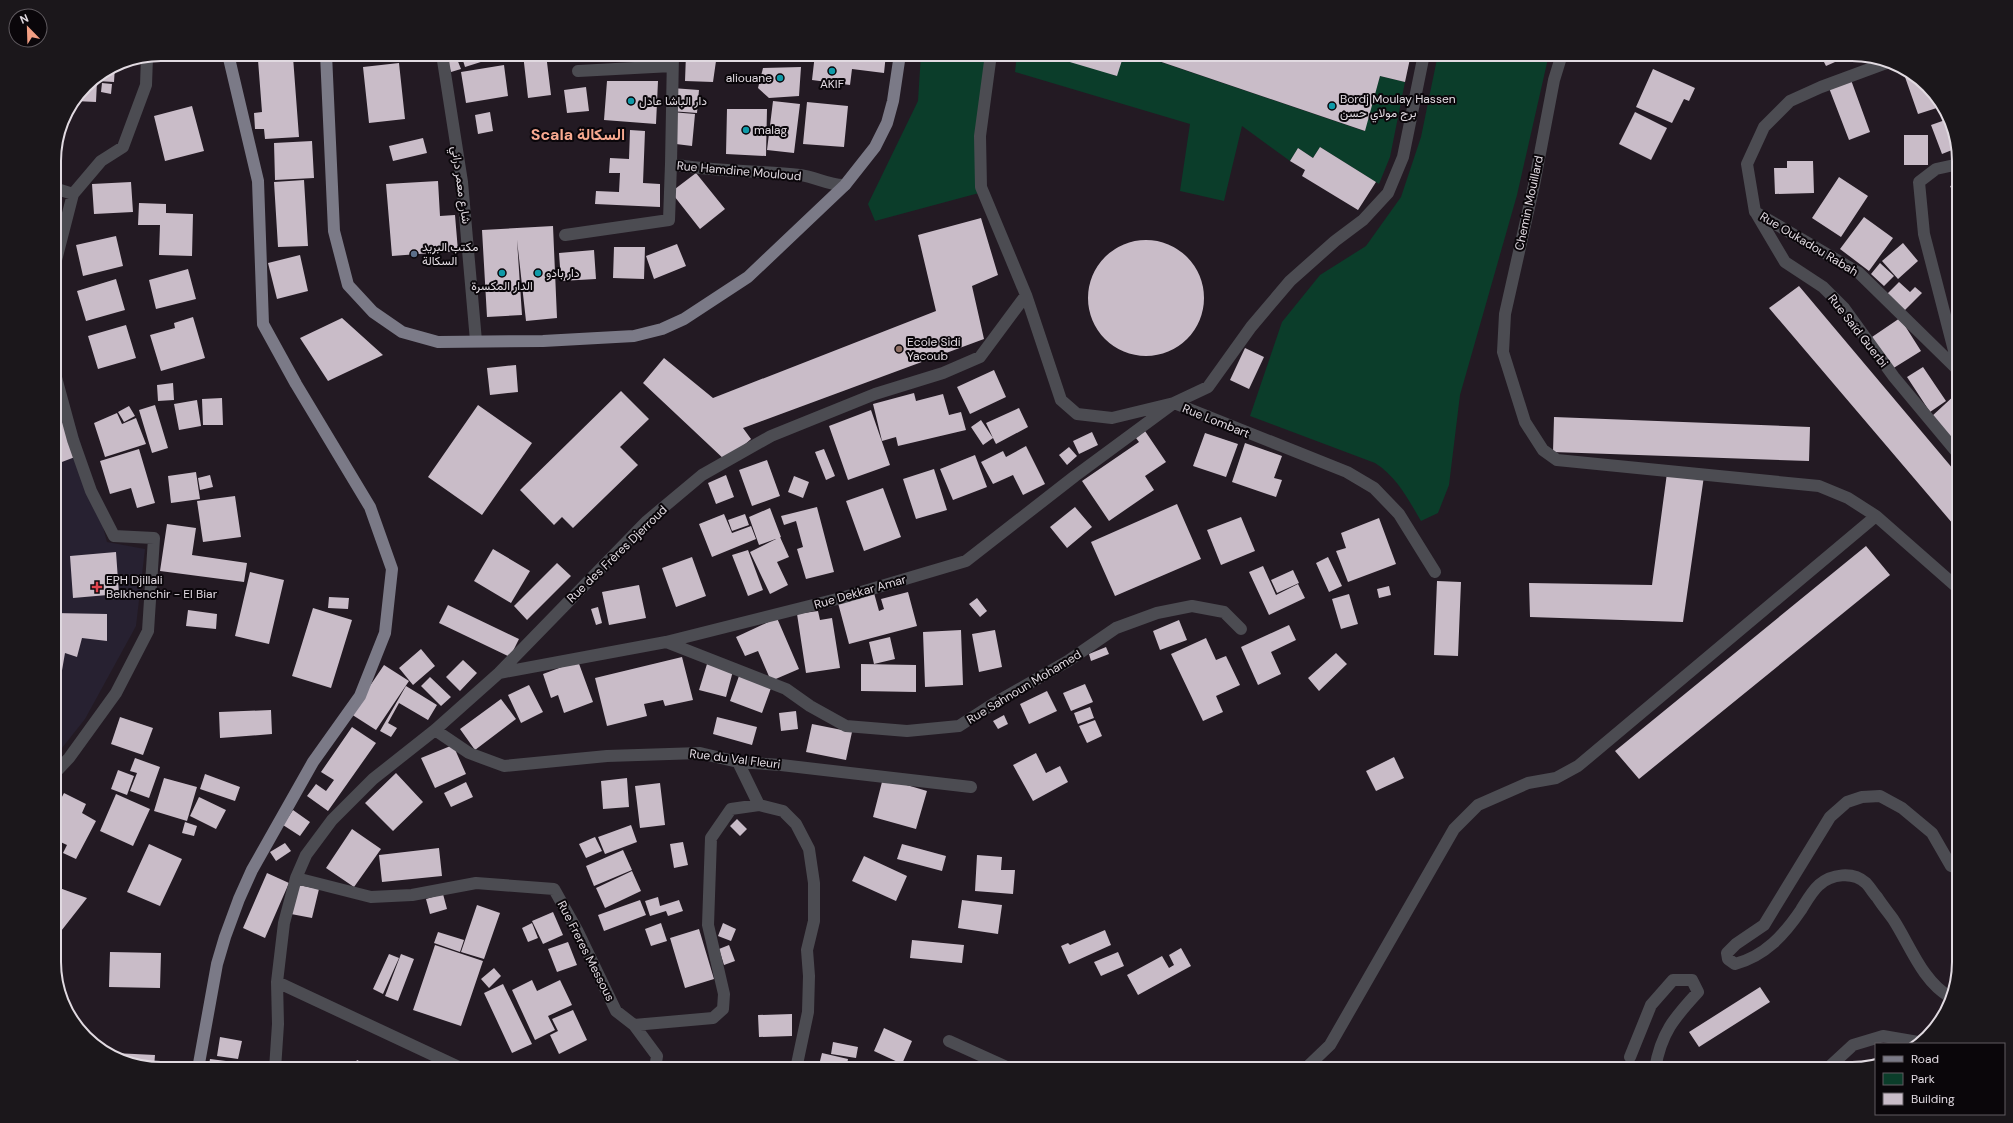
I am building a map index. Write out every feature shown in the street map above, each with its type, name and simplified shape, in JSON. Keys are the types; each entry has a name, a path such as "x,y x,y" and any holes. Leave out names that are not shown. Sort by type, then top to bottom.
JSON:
{"main road":[{"path":"199,1062 217,964 239,899 252,870 313,762 360,696 386,633 392,570 370,507 296,384 263,324 258,181 230,61"},
{"path":"326,61 334,231 348,285 373,312 402,332 438,342 543,341 626,337 662,329 684,318 748,277 845,185 875,147 887,123 893,102 899,61"}],"street":[{"name":"شارع معمر دراني","path":"443,61 462,182 476,342"},
{"path":"578,71 663,61"},
{"name":"Rue Hamdine Mouloud","path":"672,61 671,164 702,170 802,175 838,186 845,185"},
{"path":"990,61 980,136 981,187 1026,295"},
{"path":"1174,403 1208,387 1251,328 1290,282 1335,241 1362,220 1388,193 1403,157 1423,61"},
{"name":"Chemin Mouillard","path":"1560,61 1554,80 1534,185 1505,314 1503,352 1526,422 1543,450 1557,460 1819,486 1848,498 1876,516"},
{"path":"61,241 73,194 101,161 123,147 146,85 147,62"},
{"name":"Rue Oukadou Rabah","path":"1880,65 1821,87 1790,101 1764,127 1747,164 1755,212 1859,273 1952,364"},
{"path":"565,235 669,220 671,164"},
{"path":"1952,166 1936,170 1919,182 1924,234 1952,344"},
{"path":"61,190 73,194"},
{"name":"Rue Saïd Guerbi","path":"1755,212 1784,262 1824,287 1844,308 1894,377 1952,447"},
{"name":"Rue Lombart","path":"1026,295 1061,400 1077,414 1112,418 1174,403 1347,472 1374,488 1399,514 1435,572"},
{"name":"Rue des Frères Djerroud","path":"275,1062 278,1024 277,982 284,923 296,878 306,856 332,820 373,779 435,730 499,672 647,522 702,475 771,436 875,394 943,373 980,357 1026,295"},
{"path":"61,396 73,440 91,491 114,536 154,538 148,631 116,693 69,758 61,767"},
{"name":"Rue Dekkar Amar","path":"499,672 666,642 841,598 966,561 1074,476 1174,403"},
{"path":"1312,1062 1330,1045 1454,829 1478,805 1528,783 1556,778 1578,766 1876,516 1952,583"},
{"name":"Rue Sahnoun Mohamed","path":"666,642 786,689 810,706 846,726 907,731 959,726 993,704 1068,661 1116,628 1157,613 1192,606 1224,612 1240,629"},
{"name":"Rue du Val Fleuri","path":"435,730 469,752 504,766 607,756 700,753 738,762 867,774 971,787"},
{"path":"738,762 759,804"},
{"path":"1946,995 1942,993 1923,970 1893,919 1865,882 1852,876 1841,875 1828,878 1818,886 1798,914 1767,950 1750,960 1735,964 1728,959 1727,953 1736,944 1764,925 1830,817 1847,802 1862,797 1880,796 1902,808 1932,833 1952,866"},
{"path":"634,1025 714,1018 723,1009 724,994 708,925 711,838 731,809 759,804 783,811 796,824 809,849 813,876 814,921 807,950 809,976 808,1012 797,1062"},
{"name":"Rue Freres Messous","path":"296,878 371,897 412,895 476,883 554,889 578,932 616,1011 634,1025 657,1056 656,1062"},
{"path":"1630,1057 1651,1005 1673,980 1692,980 1698,992 1673,1019 1658,1052 1656,1062"},
{"path":"277,982 448,1062"},
{"path":"1834,1062 1852,1045 1883,1036 1913,1041"},
{"path":"949,1041 996,1062"}],"shaded area":[{"name":"EPH Djillali Belkhenchir - El Biar","path":"61,380 80,441 107,542 145,549 136,626 85,719 61,749"}],"green space":[{"path":"921,61 992,61 979,193 875,221 868,204 918,101"},
{"path":"1016,61 1081,61 1116,76 1121,61 1158,61 1364,131 1380,76 1405,82 1390,157 1379,184 1320,147 1313,158 1298,148 1290,161 1242,126 1224,201 1180,191 1190,124 1015,72"},
{"path":"1437,61 1547,61 1517,195 1460,395 1449,485 1438,513 1421,521 1396,482 1375,463 1250,416 1282,322 1320,275 1366,246 1401,197 1421,137"}],"building":[{"path":"258,61 293,61 299,137 265,139 264,129 255,129 254,113 262,112"},
{"path":"447,61 458,61 461,69 451,72"},
{"path":"463,61 484,61 465,67"},
{"path":"524,61 547,61 551,95 528,98"},
{"path":"686,61 716,61 713,82 685,81"},
{"name":"AKIF","path":"814,61 885,61 884,73 852,69 850,85 812,80"},
{"path":"1066,61 1122,61 1117,76"},
{"name":"Bordj Moulay Hassen برج مولاي حسن","path":"1159,61 1410,61 1405,82 1380,76 1365,131"},
{"path":"1824,61 1837,61 1826,66"},
{"path":"399,63 405,119 369,123 363,67"},
{"path":"504,65 508,96 466,103 461,72"},
{"name":"aliouane","path":"801,67 799,96 769,98 758,88 763,68"},
{"path":"1653,69 1695,88 1689,101 1684,99 1672,123 1636,107"},
{"path":"115,72 114,82 101,81"},
{"path":"1905,77 1918,86 1937,108 1918,114"},
{"path":"1851,80 1870,132 1849,140 1829,88"},
{"name":"دار الباشا عادل","path":"607,81 658,81 656,124 604,120"},
{"path":"102,83 112,84 111,94 101,92"},
{"path":"97,85 96,102 81,101 90,90"},
{"path":"586,87 589,111 567,113 564,90"},
{"path":"672,88 699,90 697,113 670,111"},
{"path":"773,101 800,104 794,153 767,150"},
{"path":"807,102 848,106 844,147 803,144"},
{"path":"192,106 204,151 165,161 154,116"},
{"name":"malag","path":"727,109 767,109 766,156 726,154"},
{"path":"490,112 493,131 478,134 475,115"},
{"path":"671,112 695,114 692,146 668,143"},
{"path":"1635,112 1667,128 1651,160 1619,144"},
{"path":"1943,121 1947,129 1951,150 1942,154 1931,125"},
{"path":"630,130 645,131 643,183 660,184 660,207 595,204 596,191 619,192 620,173 609,173 610,158 629,159"},
{"path":"1904,135 1928,135 1928,165 1904,165"},
{"path":"423,138 427,153 393,161 389,146"},
{"path":"312,141 314,178 275,180 274,143"},
{"path":"1320,147 1376,182 1358,210 1302,176 1305,170 1290,161 1298,148 1313,158"},
{"path":"1787,161 1813,161 1814,193 1775,194 1774,168 1787,168"},
{"path":"696,173 725,209 700,229 671,192"},
{"path":"1839,177 1868,196 1841,237 1812,218"},
{"path":"304,180 308,246 278,247 274,182"},
{"path":"438,181 440,216 455,215 458,251 392,256 386,184"},
{"path":"131,182 133,212 94,214 92,184"},
{"path":"139,203 166,204 166,213 193,214 192,256 159,255 160,225 138,225"},
{"path":"1864,217 1893,238 1869,271 1840,249"},
{"name":"Ecole Sidi Yacoub","path":"981,218 998,275 972,286 984,339 743,428 751,439 726,461 643,383 664,358 713,398 936,311 918,235"},
{"path":"553,226 557,318 526,321 517,240 522,315 487,317 482,230"},
{"path":"116,236 123,266 83,276 76,245"},
{"path":"1146,240 1168,244 1187,257 1200,276 1204,298 1200,320 1187,339 1168,352 1146,356 1124,352 1105,339 1092,320 1088,298 1092,276 1105,257 1124,244"},
{"path":"1903,243 1918,261 1898,279 1882,261"},
{"path":"677,244 686,266 654,279 646,256"},
{"path":"614,247 645,247 644,279 613,278"},
{"path":"594,250 596,279 561,281 559,253"},
{"path":"300,255 308,291 277,299 268,263"},
{"path":"1880,263 1894,276 1884,286 1871,274"},
{"path":"188,269 196,299 156,309 149,280"},
{"path":"116,279 125,310 86,321 77,291"},
{"path":"1899,282 1910,292 1915,287 1922,293 1904,311 1887,294"},
{"path":"1799,286 1952,468 1952,523 1769,308"},
{"path":"193,317 205,358 161,371 150,335 175,328 174,323"},
{"path":"342,318 383,355 328,381 300,338"},
{"path":"1900,318 1921,351 1892,369 1872,337"},
{"path":"126,325 136,358 98,369 88,336"},
{"path":"1245,348 1264,357 1249,389 1230,380"},
{"path":"516,365 518,392 490,395 487,368"},
{"path":"1923,367 1946,401 1930,412 1907,377"},
{"path":"994,370 1006,397 970,414 957,387"},
{"path":"173,383 174,400 158,401 157,385"},
{"path":"621,391 649,419 620,447 638,465 573,528 562,517 554,525 520,490"},
{"path":"914,393 916,401 943,394 949,415 961,412 966,430 898,446 896,437 882,441 873,404"},
{"path":"222,398 223,425 203,425 202,399"},
{"path":"1952,398 1952,440 1931,417"},
{"path":"197,400 201,426 179,430 174,404"},
{"path":"155,405 168,448 152,453 139,410"},
{"path":"478,405 532,443 482,515 428,477"},
{"path":"129,406 135,416 124,422 118,412"},
{"path":"1019,408 1028,427 996,444 986,423"},
{"path":"871,410 890,465 848,480 829,426"},
{"path":"117,413 122,424 136,418 146,444 105,457 94,423"},
{"path":"61,417 75,457 61,462"},
{"path":"1554,417 1810,427 1809,461 1553,452"},
{"path":"981,420 993,438 983,445 971,427"},
{"path":"1145,431 1166,462 1145,476 1154,490 1109,521 1082,481 1139,442 1136,438"},
{"path":"1092,432 1098,445 1079,454 1073,441"},
{"path":"1205,433 1238,444 1226,477 1193,466"},
{"path":"1245,443 1282,456 1274,478 1282,480 1276,497 1232,482"},
{"path":"1026,446 1045,484 1023,495 1013,475 993,484 981,462 1003,451 1006,457"},
{"path":"1069,447 1077,456 1067,465 1059,455"},
{"path":"139,449 155,503 137,508 131,488 110,494 100,461"},
{"path":"824,449 835,476 826,480 815,452"},
{"path":"975,455 987,487 953,500 940,469"},
{"path":"767,460 780,496 752,506 739,470"},
{"path":"934,469 947,510 916,519 903,479"},
{"path":"196,472 200,499 171,503 168,476"},
{"path":"1667,473 1704,476 1683,622 1530,617 1529,583 1652,585"},
{"path":"210,475 213,487 200,490 198,478"},
{"path":"726,475 734,497 716,504 708,483"},
{"path":"794,476 809,482 803,498 788,492"},
{"path":"883,488 901,537 864,551 846,501"},
{"path":"235,496 241,537 203,542 197,501"},
{"path":"1177,504 1201,559 1115,596 1091,542"},
{"path":"817,507 834,572 806,579 797,549 803,547 796,521 784,525 781,516"},
{"path":"1075,507 1092,527 1067,548 1050,527"},
{"path":"770,508 781,537 759,545 749,517"},
{"path":"724,514 732,533 751,526 756,539 712,557 699,524"},
{"path":"745,514 749,525 732,531 728,520"},
{"path":"1241,517 1255,551 1221,565 1207,530"},
{"path":"1379,518 1396,564 1348,582 1336,551 1346,548 1341,533"},
{"path":"167,524 196,528 192,555 247,563 244,582 160,571"},
{"path":"780,537 789,557 777,562 788,585 770,594 750,552"},
{"path":"1866,546 1890,575 1639,779 1615,751"},
{"path":"493,549 530,571 511,603 474,581"},
{"path":"748,550 763,590 748,596 732,555"},
{"path":"116,552 119,594 73,598 70,556"},
{"path":"692,557 706,596 676,607 662,568"},
{"path":"1328,557 1342,586 1329,592 1316,563"},
{"path":"557,563 571,576 527,620 514,606"},
{"path":"1263,566 1276,595 1298,584 1305,598 1269,615 1249,572"},
{"path":"1293,570 1299,583 1277,593 1271,580"},
{"path":"250,572 284,580 269,644 235,636"},
{"path":"1437,581 1461,582 1458,656 1434,655"},
{"path":"639,585 646,618 609,625 602,592"},
{"path":"1389,586 1391,595 1379,598 1377,589"},
{"path":"908,592 917,626 849,644 838,603 874,593 879,611 884,609 881,599"},
{"path":"1349,594 1358,624 1341,629 1332,599"},
{"path":"329,597 349,598 348,609 328,608"},
{"path":"977,598 987,611 980,617 969,604"},
{"path":"448,605 519,639 510,657 439,623"},
{"path":"598,607 602,623 596,625 591,609"},
{"path":"313,608 352,620 331,688 292,676"},
{"path":"188,610 217,614 216,629 186,626"},
{"path":"818,611 820,620 832,618 840,668 806,673 797,614"},
{"path":"61,613 107,614 107,641 82,638 77,657 65,653 61,676"},
{"path":"777,618 799,669 771,681 758,651 745,656 736,637"},
{"path":"1179,620 1187,640 1160,650 1153,631"},
{"path":"1289,625 1296,640 1271,652 1281,674 1258,685 1241,647"},
{"path":"961,630 963,685 925,687 923,632"},
{"path":"995,630 1002,667 979,672 972,634"},
{"path":"890,637 895,659 874,664 869,642"},
{"path":"1206,638 1216,660 1226,656 1240,685 1216,696 1223,712 1203,721 1171,654"},
{"path":"1106,647 1109,654 1091,661 1089,654"},
{"path":"421,649 435,666 413,685 399,668"},
{"path":"1336,653 1347,664 1319,691 1308,678"},
{"path":"682,657 693,700 665,706 663,700 644,704 647,716 607,726 595,678"},
{"path":"463,660 477,673 460,691 446,677"},
{"path":"578,661 593,702 564,713 558,695 551,698 543,674"},
{"path":"707,664 733,671 726,697 699,690"},
{"path":"861,664 916,665 916,692 861,691"},
{"path":"384,665 409,681 376,730 351,714"},
{"path":"739,676 771,688 762,713 730,701"},
{"path":"430,677 451,697 441,706 421,686"},
{"path":"1085,684 1093,702 1071,711 1063,693"},
{"path":"529,685 543,712 521,723 508,695"},
{"path":"406,686 437,705 428,720 399,703 388,723 397,728 391,737 380,731"},
{"path":"1047,691 1057,711 1029,724 1020,704"},
{"path":"501,699 516,719 475,750 460,729"},
{"path":"1090,707 1094,718 1078,724 1074,713"},
{"path":"271,710 272,734 220,738 219,712"},
{"path":"796,711 798,729 781,731 779,713"},
{"path":"1004,715 1008,724 998,729 993,721"},
{"path":"120,717 153,728 143,755 111,744"},
{"path":"717,717 757,727 752,745 713,734"},
{"path":"1095,720 1102,736 1087,743 1079,726"},
{"path":"812,724 852,732 846,760 806,752"},
{"path":"352,727 376,743 328,811 307,796 316,784 326,791 334,780 321,772"},
{"path":"453,745 466,774 435,788 421,758"},
{"path":"1036,753 1046,773 1060,766 1068,782 1033,801 1013,765"},
{"path":"1394,757 1404,778 1376,791 1366,771"},
{"path":"135,758 160,767 149,798 130,791 137,773 130,771"},
{"path":"118,770 134,776 127,795 111,789"},
{"path":"396,773 423,802 393,831 365,803"},
{"path":"205,774 240,787 235,801 200,789"},
{"path":"164,778 197,787 187,821 154,811"},
{"path":"627,778 629,807 603,809 601,781"},
{"path":"883,778 927,791 916,829 873,817"},
{"path":"466,782 473,797 451,807 444,793"},
{"path":"660,783 665,825 640,828 635,786"},
{"path":"64,793 86,804 82,813 96,821 76,859 63,853 67,845 61,842 61,799"},
{"path":"116,794 150,809 133,846 100,831"},
{"path":"199,797 226,810 216,829 190,816"},
{"path":"293,810 310,822 300,836 283,825"},
{"path":"737,819 747,829 740,836 730,826"},
{"path":"185,822 197,826 194,836 182,833"},
{"path":"631,825 637,842 605,854 598,837"},
{"path":"352,829 381,849 354,887 326,868"},
{"path":"595,837 602,851 586,858 579,844"},
{"path":"683,842 688,865 674,868 670,844"},
{"path":"285,843 291,851 276,861 270,852"},
{"path":"149,844 182,859 160,906 127,892"},
{"path":"902,844 946,856 942,871 897,859"},
{"path":"439,848 442,876 382,882 379,855"},
{"path":"623,850 632,870 594,886 586,866"},
{"path":"977,855 1002,857 1001,870 1015,870 1013,894 975,891"},
{"path":"864,856 907,876 896,901 852,881"},
{"path":"632,871 641,891 605,908 596,888"},
{"path":"267,873 289,883 265,938 243,928"},
{"path":"298,885 319,889 312,918 291,914"},
{"path":"61,889 87,898 61,931"},
{"path":"443,894 447,909 430,914 426,899"},
{"path":"658,897 660,906 679,900 683,911 668,916 666,911 650,916 645,901"},
{"path":"640,900 646,915 604,931 598,915"},
{"path":"962,900 1002,905 998,934 958,928"},
{"path":"477,905 500,913 484,959 461,952"},
{"path":"553,912 563,935 543,944 532,921"},
{"path":"532,923 538,938 528,942 522,928"},
{"path":"661,923 667,941 651,946 645,929"},
{"path":"723,923 736,929 731,941 718,936"},
{"path":"699,929 714,979 685,988 670,938"},
{"path":"1105,930 1111,945 1069,964 1061,946 1068,943 1070,945"},
{"path":"438,932 464,940 460,952 434,943"},
{"path":"912,940 964,945 962,963 910,958"},
{"path":"568,942 577,965 557,972 548,949"},
{"path":"435,945 483,961 461,1026 413,1010"},
{"path":"729,945 735,961 724,965 719,949"},
{"path":"1181,948 1191,966 1138,995 1127,975 1162,956 1169,968 1174,965 1169,955"},
{"path":"110,952 161,953 160,988 109,987"},
{"path":"1118,952 1124,966 1101,976 1094,962"},
{"path":"389,954 399,958 383,994 373,989"},
{"path":"401,954 414,959 398,1001 385,996"},
{"path":"494,968 501,976 489,988 481,979"},
{"path":"532,980 537,991 560,980 572,1005 548,1016 555,1030 535,1040 512,990"},
{"path":"503,984 532,1044 512,1053 484,993"},
{"path":"1760,987 1770,1002 1699,1047 1689,1032"},
{"path":"573,1010 587,1040 559,1054 550,1035 558,1031 552,1019"},
{"path":"792,1014 792,1036 759,1037 758,1015"},
{"path":"884,1028 912,1041 903,1062 898,1062 874,1051"},
{"path":"220,1037 242,1041 238,1059 217,1056"},
{"path":"833,1042 858,1047 856,1058 831,1054"},
{"path":"121,1053 155,1055 154,1061 135,1059"},
{"path":"822,1053 848,1059 847,1062 820,1062"},
{"path":"210,1059 234,1062 209,1062"}],"place":[{"name":"AKIF","path":"832,71"},
{"name":"aliouane","path":"780,78"},
{"name":"دار الباشا عادل","path":"631,101"},
{"name":"Bordj Moulay Hassen برج مولاي حسن","path":"1332,106"},
{"name":"malag","path":"746,130"},
{"name":"مكتب البريد السكالة","path":"414,254"},
{"name":"الدار المكسرة","path":"502,273"},
{"name":"دار بادو","path":"538,273"},
{"name":"Ecole Sidi Yacoub","path":"899,349"},
{"name":"EPH Djillali Belkhenchir - El Biar","path":"97,587"}],"district":[{"name":"Scala السكالة","path":"578,134"}]}
